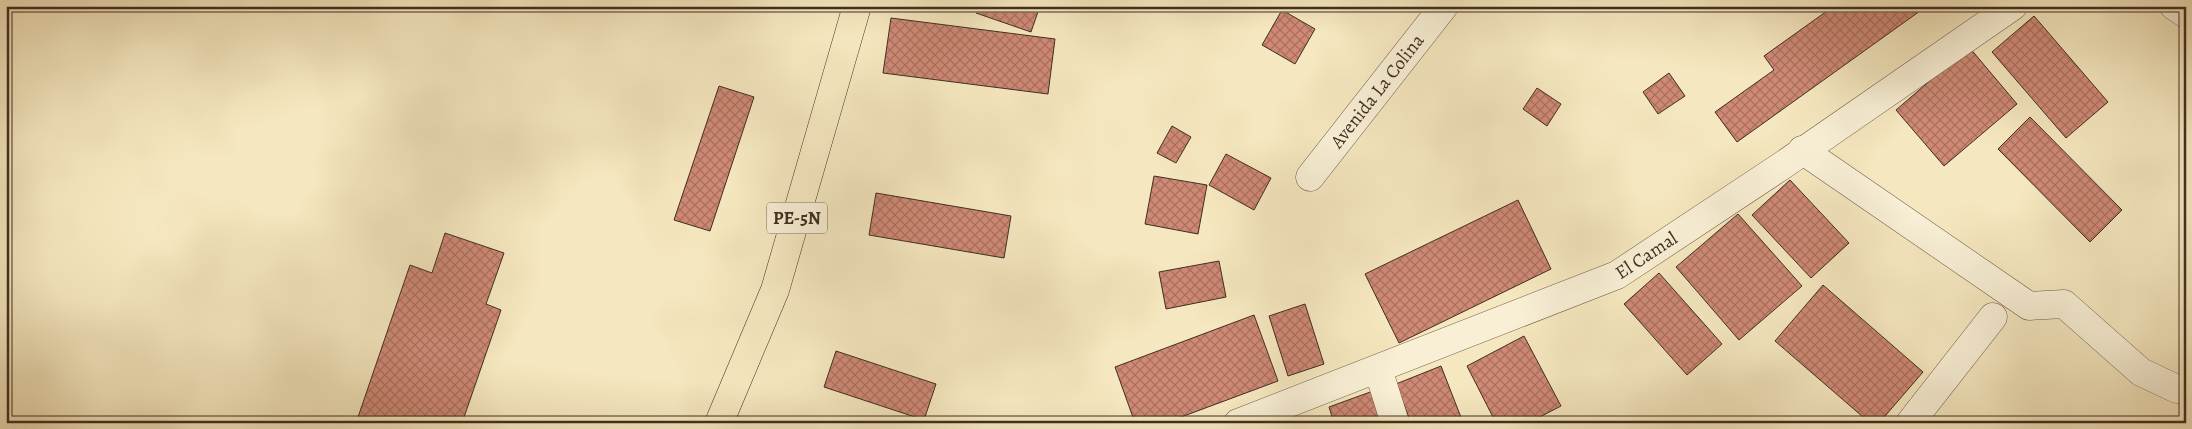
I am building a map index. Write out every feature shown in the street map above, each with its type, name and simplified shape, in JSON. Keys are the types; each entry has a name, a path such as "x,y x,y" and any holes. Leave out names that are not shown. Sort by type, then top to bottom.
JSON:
{"highway":[{"name":"PE-5N","path":"719,423 775,290 857,6"}],"street":[{"name":"Avenida La Colina","path":"1310,177 1444,6"},
{"name":"El Camal","path":"1238,423 1617,275 1761,180 2012,6"},
{"path":"2174,6 2186,14"},
{"path":"1802,150 2028,306 2064,304 2141,372 2178,388 2186,388"},
{"path":"1910,423 1993,317"},
{"path":"1378,369 1395,423"}],"building":[{"path":"978,6 1040,6 1031,32 976,13"},
{"path":"1834,6 1927,6 1737,142 1715,112 1774,70 1764,56"},
{"path":"1282,10 1315,29 1295,64 1262,45"},
{"path":"2034,16 2108,102 2066,138 1992,52"},
{"path":"891,18 1055,39 1048,94 883,73"},
{"path":"1969,47 2017,104 1944,166 1896,110"},
{"path":"1669,73 1685,96 1658,114 1643,92"},
{"path":"719,86 754,97 710,231 674,220"},
{"path":"1537,88 1561,104 1547,126 1523,109"},
{"path":"2030,117 2122,210 2090,242 1998,149"},
{"path":"1172,126 1191,137 1176,163 1157,153"},
{"path":"1226,154 1271,178 1254,210 1209,185"},
{"path":"1154,176 1207,185 1198,234 1145,224"},
{"path":"1790,180 1849,243 1811,278 1752,215"},
{"path":"876,193 1011,216 1004,258 869,235"},
{"path":"1518,200 1551,269 1399,343 1365,274"},
{"path":"1738,214 1802,286 1739,340 1676,267"},
{"path":"445,233 504,253 486,304 501,310 462,423 356,423 410,265 432,273"},
{"path":"1219,261 1226,297 1166,309 1159,272"},
{"path":"1659,273 1722,344 1687,375 1624,304"},
{"path":"1823,285 1923,372 1879,423 1870,423 1775,341"},
{"path":"1305,304 1324,364 1288,376 1269,316"},
{"path":"1254,315 1278,381 1165,423 1135,423 1115,367"},
{"path":"1524,336 1561,406 1528,423 1496,423 1467,366"},
{"path":"836,351 936,384 924,420 824,387"},
{"path":"1441,366 1462,420 1454,423 1411,423 1396,384"},
{"path":"1373,391 1384,423 1334,423 1329,407"}]}
